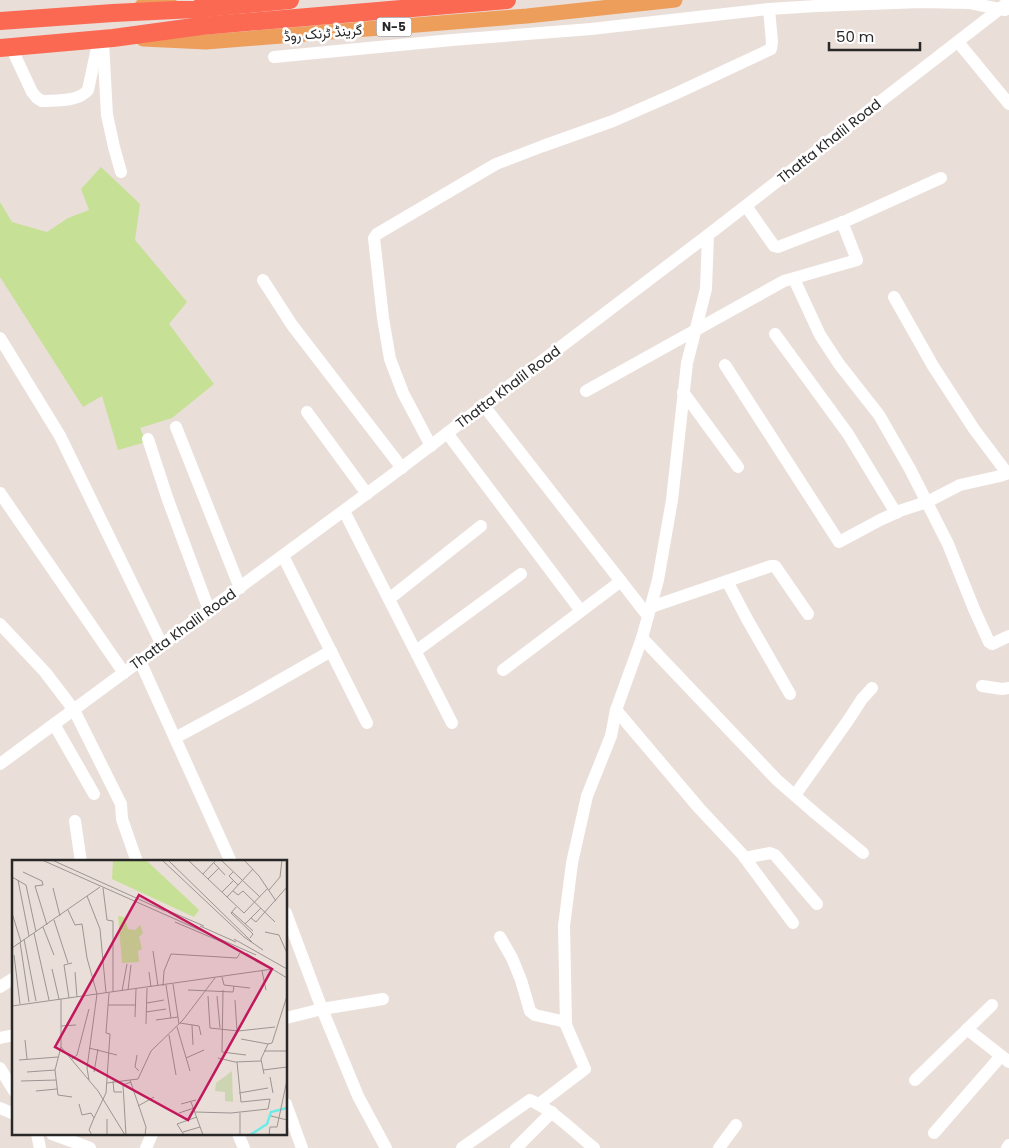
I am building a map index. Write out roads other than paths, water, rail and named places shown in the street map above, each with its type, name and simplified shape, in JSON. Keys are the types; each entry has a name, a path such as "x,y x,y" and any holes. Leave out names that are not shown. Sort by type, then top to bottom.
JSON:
{"highway":[{"path":"0,22 113,12 195,9 290,0"},
{"path":"105,39 200,26 508,0"},
{"name":"گرینڈ ٹرنک روڈ","path":"6,47 105,39"}],"main road":[{"path":"113,12 169,0"},
{"name":"گرینڈ ٹرنک روڈ","path":"105,39 206,42 527,16 675,0"}],"street":[{"path":"274,58 452,40 591,29 769,10 921,2 970,3 1006,7"},
{"name":"Thatta Khalil Road","path":"0,764 402,468 1006,7"},
{"path":"431,446 403,393 390,359 383,318 374,238 377,234 496,164 613,121 771,49 769,10"},
{"path":"527,16 529,33"},
{"path":"6,47 32,92 42,101 83,96 88,90 105,39"},
{"path":"105,39 107,115 121,172"},
{"path":"958,42 1009,104"},
{"path":"746,206 774,246 778,247 842,222 941,178"},
{"path":"586,391 784,282 858,260 842,222"},
{"path":"540,1104 585,1069 566,1025 564,926 572,863 587,796 610,736 616,710 642,638 658,580 672,500 687,362 706,289 708,235"},
{"path":"794,279 820,335 839,364 879,414 927,502 948,544 988,642 992,644 1009,636"},
{"path":"263,280 292,325 402,468"},
{"path":"725,365 839,542 896,513 927,502 960,485 1008,473 974,429 933,366 894,297"},
{"path":"775,334 848,434 896,513"},
{"path":"0,338 60,436 162,645"},
{"path":"683,392 738,467"},
{"path":"484,406 621,581 649,611"},
{"path":"307,412 367,494"},
{"path":"176,427 240,588"},
{"path":"447,433 581,611"},
{"path":"148,438 168,500 209,610"},
{"path":"0,493 124,673"},
{"path":"344,511 452,723"},
{"path":"389,599 481,526"},
{"path":"283,556 367,723"},
{"path":"649,611 727,581 775,566 808,614"},
{"path":"416,652 522,574"},
{"path":"503,670 621,581"},
{"path":"727,581 790,694"},
{"path":"0,624 46,672 74,710 121,804 122,819 136,860"},
{"path":"642,638 777,780 863,853"},
{"path":"175,738 331,651"},
{"path":"140,661 230,860"},
{"path":"982,686 1002,689 1009,688"},
{"path":"795,795 848,722 862,699 872,688"},
{"path":"616,710 699,808 745,858 793,923"},
{"path":"54,724 94,794"},
{"path":"76,821 81,860"},
{"path":"745,858 770,853 775,856 817,904"},
{"path":"288,918 358,1096 386,1148"},
{"path":"500,936 512,958 530,1011 535,1015 566,1022"},
{"path":"0,987 12,979"},
{"path":"288,1017 322,1008 384,999"},
{"path":"914,1080 992,1005"},
{"path":"934,1132 1005,1059 967,1029"},
{"path":"0,1068 12,1089"},
{"path":"462,1148 530,1100 552,1112 594,1148"},
{"path":"0,1108 12,1113"},
{"path":"288,1110 302,1148"},
{"path":"516,1148 552,1112"},
{"path":"719,1148 736,1125"},
{"path":"57,1136 90,1148"},
{"path":"146,1148 151,1136"},
{"path":"239,1136 244,1148"}]}
